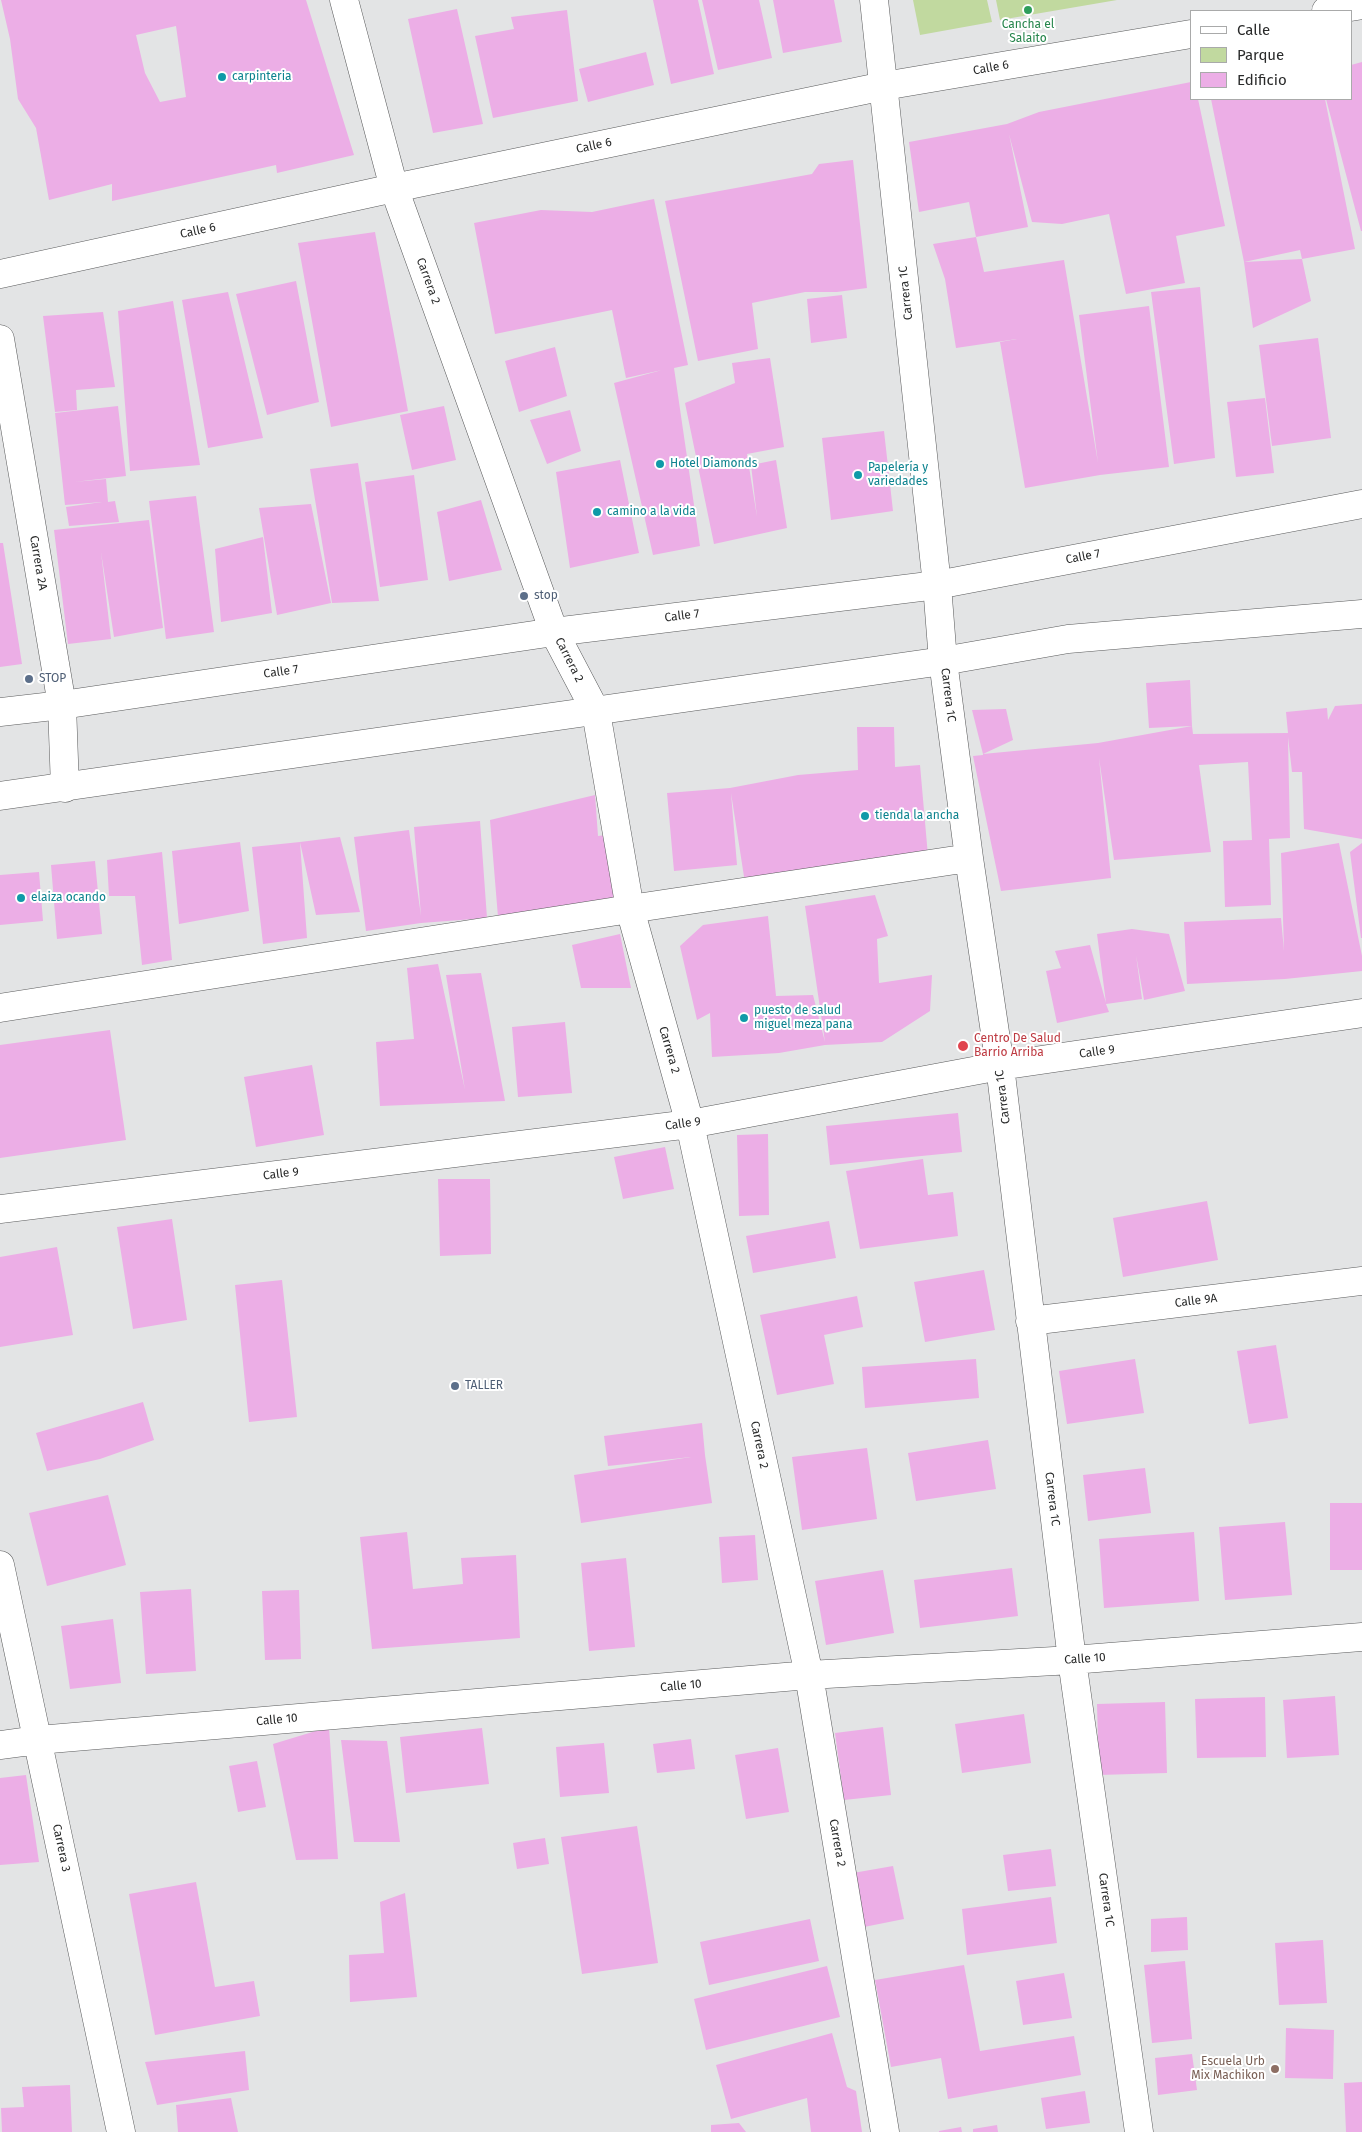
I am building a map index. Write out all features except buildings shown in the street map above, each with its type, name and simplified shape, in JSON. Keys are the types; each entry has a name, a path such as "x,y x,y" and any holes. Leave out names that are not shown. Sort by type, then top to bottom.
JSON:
{"street":[{"name":"Carrera 2","path":"344,0 394,188 554,632 596,712 630,909 690,1124 809,1675 885,2132"},
{"name":"Carrera 1C","path":"874,0 937,585 943,661 969,858 1000,1066 1072,1660 1139,2132"},
{"path":"1332,10 1362,5"},
{"name":"Calle 6","path":"0,274 394,188 884,86 1190,34"},
{"name":"Carrera 2A","path":"0,339 62,704 65,788"},
{"name":"Calle 7","path":"0,712 554,632 937,585 1362,504"},
{"path":"0,796 943,661 1068,639 1362,614"},
{"path":"0,1008 969,858"},
{"name":"Calle 9","path":"0,1209 690,1124 1000,1066 1362,1012"},
{"name":"Calle 9A","path":"1030,1321 1362,1282"},
{"name":"Carrera 3","path":"0,1565 121,2132"},
{"name":"Calle 10","path":"0,1745 38,1740 809,1675 1072,1660 1362,1637"}],"green space":[{"path":"913,0 987,0 992,22 920,35"},
{"name":"Cancha el Salaito","path":"996,0 1117,0 1000,20"}],"place":[{"name":"Cancha el Salaito","path":"1028,10"},
{"name":"carpinteria","path":"222,77"},
{"name":"Hotel Diamonds","path":"660,464"},
{"name":"Papelería y variedades","path":"858,475"},
{"name":"camino a la vida","path":"597,512"},
{"name":"stop","path":"524,596"},
{"name":"STOP","path":"29,679"},
{"name":"tienda la ancha","path":"865,816"},
{"name":"elaiza ocando","path":"21,898"},
{"name":"puesto de salud miguel meza pana","path":"744,1018"},
{"name":"Centro De Salud Barrio Arriba","path":"963,1046"},
{"name":"TALLER","path":"455,1386"},
{"name":"Escuela Urb Mix Machikon","path":"1275,2069"}]}
